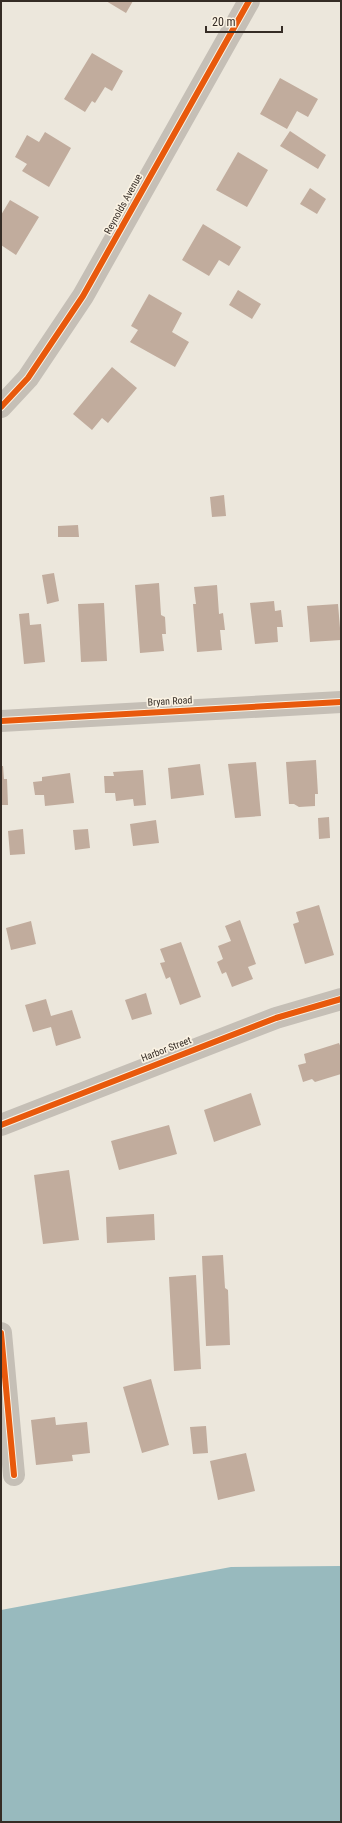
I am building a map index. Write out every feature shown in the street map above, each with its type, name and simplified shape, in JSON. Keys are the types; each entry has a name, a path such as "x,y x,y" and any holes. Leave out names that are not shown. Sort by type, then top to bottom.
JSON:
{"street":[{"name":"Reynolds Avenue","path":"1,406 28,378 83,296 248,1"},
{"name":"Bryan Road","path":"1,721 341,702"},
{"name":"Harbor Street","path":"1,1125 276,1018 341,998"},
{"path":"1,1333 14,1475"}],"water":[{"path":"341,1566 341,1822 1,1822 1,1610 231,1567"}],"building":[{"path":"106,1 133,1 126,13"},
{"path":"92,53 123,71 112,91 105,87 95,103 92,101 85,112 64,99"},
{"path":"280,78 318,99 308,117 297,111 287,129 260,114"},
{"path":"290,131 326,155 318,169 280,146"},
{"path":"45,132 71,148 49,187 22,171 27,164 15,157 27,135 39,142"},
{"path":"238,152 268,170 247,207 216,190"},
{"path":"310,188 326,199 317,214 300,204"},
{"path":"10,200 39,217 16,255 1,245 1,215"},
{"path":"203,224 241,247 229,266 219,260 209,276 182,260"},
{"path":"238,290 261,304 252,319 229,305"},
{"path":"149,294 182,313 172,332 189,342 175,367 130,342 138,330 131,326"},
{"path":"112,367 137,388 108,423 102,418 92,430 73,414"},
{"path":"224,495 226,516 212,517 210,497"},
{"path":"78,525 79,537 58,537 58,526"},
{"path":"54,573 59,601 47,604 42,575"},
{"path":"159,583 161,615 165,617 166,634 162,634 164,651 140,653 135,585"},
{"path":"217,585 219,614 223,613 225,630 220,630 222,650 197,652 193,604 196,604 194,587"},
{"path":"274,601 275,611 281,610 283,627 277,627 278,642 255,644 250,603"},
{"path":"104,603 107,661 81,662 78,604"},
{"path":"338,604 341,640 310,642 307,606"},
{"path":"29,613 30,625 41,624 45,662 24,664 19,614"},
{"path":"316,760 318,794 315,794 315,806 299,807 294,804 289,804 286,762"},
{"path":"256,762 261,816 235,818 228,764"},
{"path":"200,764 204,795 171,799 168,768"},
{"path":"1,766 3,766 4,779 7,779 8,805 1,805"},
{"path":"143,770 146,805 134,806 133,799 116,801 115,793 105,793 104,776 114,776 113,772"},
{"path":"70,773 74,803 45,806 44,795 35,795 33,782 42,781 42,777"},
{"path":"329,817 330,838 319,839 318,818"},
{"path":"156,820 159,843 133,846 130,824"},
{"path":"23,829 25,854 10,855 8,831"},
{"path":"88,829 90,848 75,850 73,830"},
{"path":"319,905 334,955 305,964 293,924 299,922 296,912"},
{"path":"240,920 256,964 248,967 253,979 232,987 226,972 222,974 217,962 223,959 218,946 231,941 225,926"},
{"path":"31,921 36,944 11,950 6,928"},
{"path":"181,942 201,997 180,1005 170,977 166,979 160,963 165,962 160,949"},
{"path":"146,993 152,1014 132,1020 125,1000"},
{"path":"46,999 51,1016 72,1010 81,1038 56,1046 51,1027 33,1032 25,1005"},
{"path":"339,1043 341,1048 341,1074 315,1082 312,1079 303,1082 298,1065 306,1063 304,1054"},
{"path":"251,1093 261,1125 214,1142 204,1110"},
{"path":"169,1125 177,1154 119,1170 111,1141"},
{"path":"69,1170 79,1240 43,1244 34,1175"},
{"path":"154,1214 155,1240 107,1243 106,1217"},
{"path":"223,1255 225,1288 228,1290 230,1345 206,1346 202,1256"},
{"path":"196,1275 201,1369 174,1371 169,1277"},
{"path":"151,1379 169,1445 142,1453 123,1387"},
{"path":"55,1417 56,1425 87,1422 90,1453 72,1455 73,1461 36,1465 31,1420"},
{"path":"206,1426 208,1453 193,1454 190,1427"},
{"path":"246,1453 255,1491 218,1500 210,1461"}],"cycle path":[{"path":"1,407 28,378 83,296 249,1"},
{"path":"1,721 341,702"},
{"path":"1,1125 276,1018 341,999"},
{"path":"1,1333 14,1475"}]}
